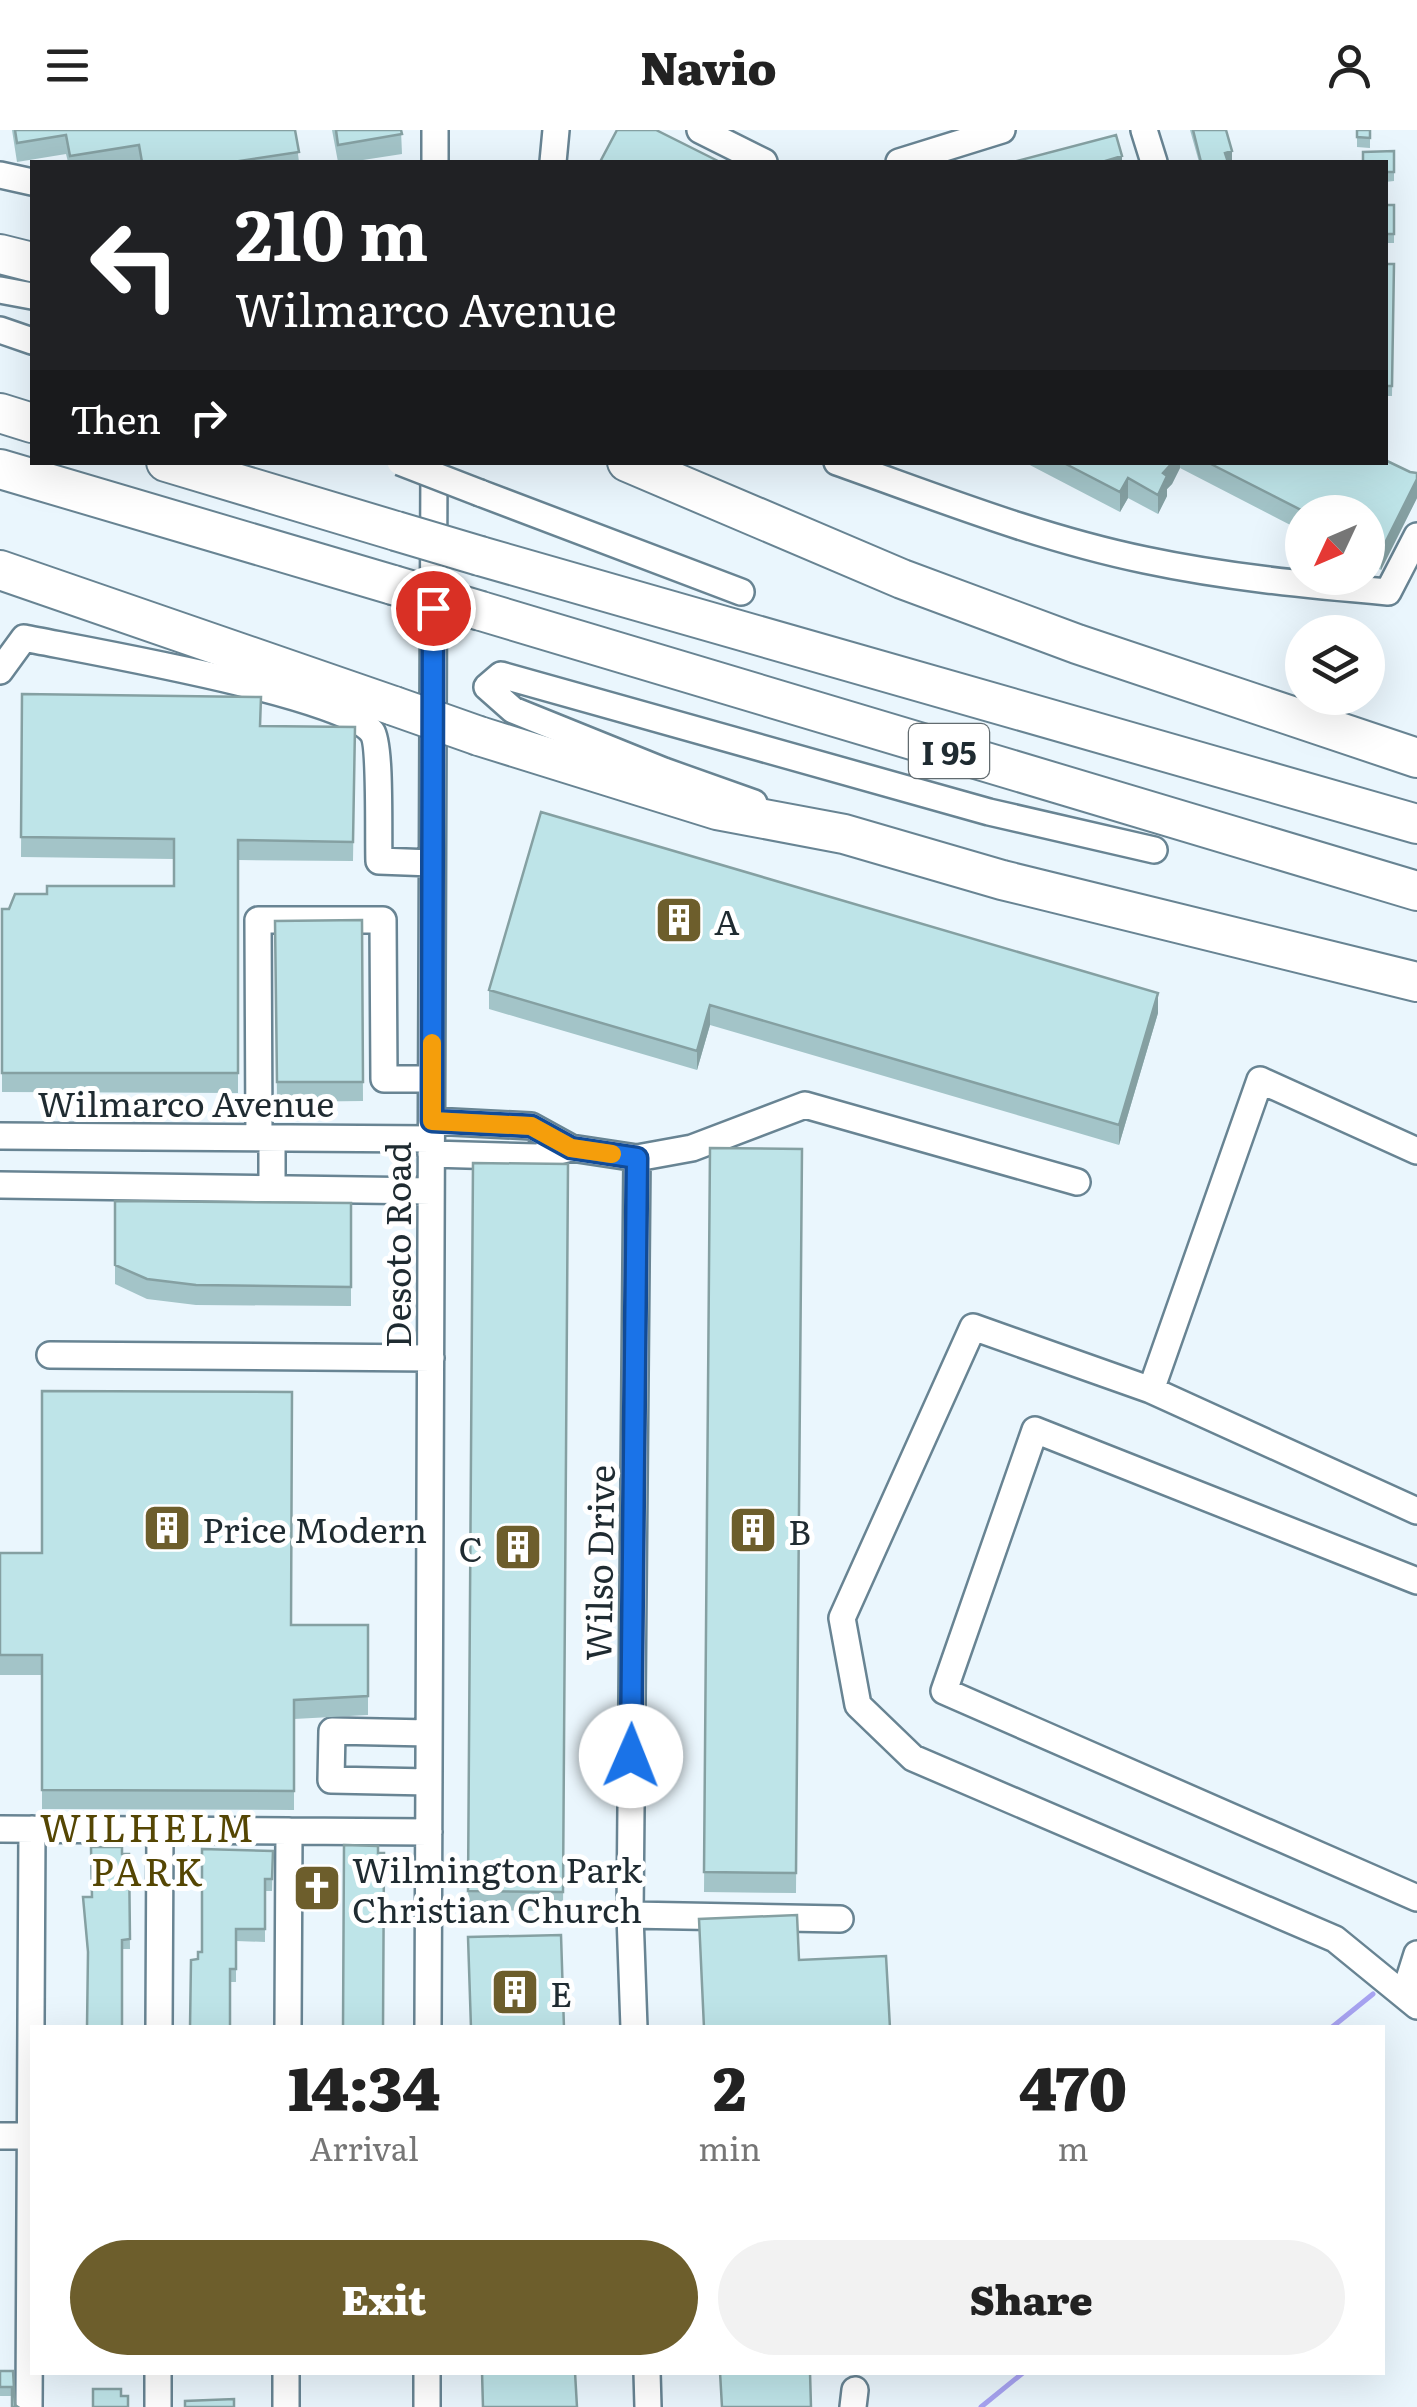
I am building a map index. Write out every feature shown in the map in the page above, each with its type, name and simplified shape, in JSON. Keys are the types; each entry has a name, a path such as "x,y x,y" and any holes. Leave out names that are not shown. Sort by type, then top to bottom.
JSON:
{"highway":[{"path":"0,254 30,262"},
{"path":"0,413 30,422"},
{"name":"I 95","path":"176,465 1417,824"},
{"path":"634,465 902,579 1078,644 1417,758"},
{"name":"I 95","path":"0,469 1417,891"},
{"path":"0,570 479,736 718,810 844,834 1002,880 1417,982"},
{"path":"1078,644 1417,740"}],"street":[{"path":"435,130 435,160"},
{"path":"552,160 556,130"},
{"path":"700,130 760,160"},
{"path":"905,160 1002,130"},
{"path":"1144,130 1153,160"},
{"path":"0,175 30,182"},
{"path":"0,290 30,296"},
{"path":"0,330 30,340"},
{"path":"408,465 742,592"},
{"name":"Desoto Road","path":"428,2025 434,465"},
{"path":"846,465 976,513 1143,560 1282,584 1388,592 1417,536"},
{"path":"0,671 24,638 277,691 362,722 376,740 379,861 432,863"},
{"path":"844,834 664,771 512,710 487,687 501,675 989,812 1154,850"},
{"path":"272,1189 266,1138 258,920 383,920 384,1079 432,1079"},
{"path":"1151,1390 1260,1080 1417,1151"},
{"name":"Wilmarco Avenue","path":"0,1136 431,1138 537,1157 571,1148 637,1158 692,1148 805,1105 1077,1182"},
{"name":"Wilso Drive","path":"634,2025 630,1915 637,1158"},
{"path":"0,1185 432,1191"},
{"path":"1410,2001 1335,1939 913,1758 858,1706 842,1618 973,1327 1151,1390 1417,1511"},
{"path":"50,1355 430,1358"},
{"path":"1417,1581 1036,1430 944,1691 1417,1898"},
{"path":"429,1733 332,1731 331,1780 429,1782"},
{"path":"0,1828 429,1832"},
{"path":"32,1829 32,2025"},
{"path":"159,2025 160,1830"},
{"path":"288,2025 289,1831"},
{"path":"630,1915 840,1918"},
{"path":"1410,2001 1417,1954"},
{"path":"0,2136 30,2136"},
{"path":"29,2407 30,2317"},
{"path":"158,2375 158,2407"},
{"path":"286,2375 286,2407"},
{"path":"427,2375 427,2407"},
{"path":"647,2375 648,2407"}],"building":[{"path":"15,130 295,130 299,152 246,160 142,160 139,145 70,156 66,135 17,143"},
{"path":"336,130 401,130 402,134 338,145"},
{"path":"617,130 656,130 716,160 601,160"},
{"path":"1193,130 1226,130 1232,151 1225,153 1227,160 1200,160"},
{"path":"1357,130 1370,130 1370,138 1357,137"},
{"path":"1116,135 1122,156 1109,160 1021,160"},
{"path":"1394,151 1394,172 1388,172 1388,160 1363,160 1363,152"},
{"path":"1388,205 1394,205 1394,234 1388,234"},
{"path":"1388,264 1394,264 1392,386 1388,386"},
{"path":"1388,461 1417,473 1385,543 1385,495 1285,495 1285,502 1213,465 1388,465"},
{"path":"1068,465 1170,465 1163,473 1167,476 1158,495 1128,478 1120,492"},
{"path":"22,694 261,697 260,726 355,727 353,842 238,840 238,1073 2,1073 2,909 9,909 15,894 47,894 47,886 174,886 174,839 21,837"},
{"name":"A","path":"541,812 1158,993 1119,1125 710,1005 697,1051 489,990"},
{"path":"362,920 363,1082 277,1082 275,921"},
{"name":"B","path":"710,1148 802,1149 796,1873 704,1872"},
{"name":"C","path":"473,1163 568,1164 563,1892 468,1891"},
{"path":"115,1201 351,1203 351,1287 196,1285 147,1279 115,1265"},
{"name":"Price Modern","path":"42,1391 292,1392 291,1625 368,1625 368,1696 294,1700 294,1791 42,1790 42,1655 0,1655 0,1553 42,1553"},
{"path":"344,1845 378,1846 378,1853 384,1853 383,2025 343,2025"},
{"path":"91,1847 122,1847 122,1854 129,1854 130,1939 122,1940 122,2025 87,2025 88,1952 83,1897 92,1897"},
{"path":"202,1849 273,1851 272,1879 265,1879 265,1929 236,1929 236,1969 230,1969 230,2025 190,2025 191,1960 198,1959 198,1952 202,1952"},
{"path":"797,1915 799,1960 886,1956 890,2025 704,2025 699,1919"},
{"name":"E","path":"561,1935 564,2025 471,2025 468,1937"},
{"path":"0,2371 13,2371 18,2407 12,2407 12,2387 0,2387"},
{"path":"482,2375 575,2375 577,2407 483,2407"},
{"path":"720,2375 810,2375 811,2407 722,2407"},
{"path":"93,2389 121,2389 121,2396 128,2396 128,2407 93,2407"},
{"path":"234,2399 234,2407 185,2407 185,2401"}],"waterway":[{"path":"1335,2025 1373,1994"},
{"path":"981,2407 1020,2375"}],"slow traffic":[{"path":"432,1043 432,1121 531,1126 571,1148 612,1154"}],"place":[{"name":"A","path":"679,920"},
{"name":"Price Modern","path":"167,1528"},
{"name":"B","path":"753,1530"},
{"name":"C","path":"518,1547"},
{"name":"Wilmington Park Christian Church","path":"317,1888"},
{"name":"E","path":"515,1992"}],"district":[{"name":"WILHELM PARK","path":"148,1847"}],"route":[{"path":"433,608 432,1121 531,1126 571,1148 637,1158 631,1756"}]}
